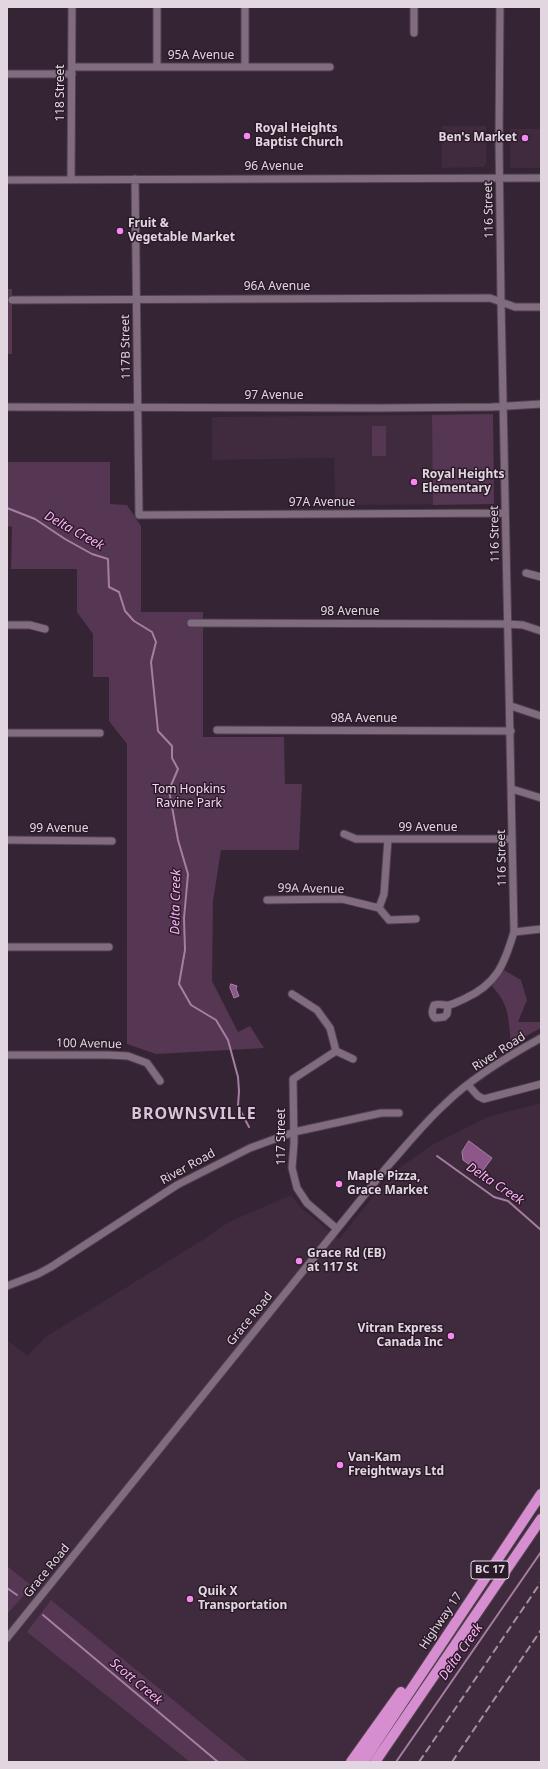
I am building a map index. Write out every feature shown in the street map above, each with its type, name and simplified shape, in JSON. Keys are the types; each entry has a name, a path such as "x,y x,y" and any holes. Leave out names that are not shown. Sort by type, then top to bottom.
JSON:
{"highway":[{"name":"Highway 17","path":"363,1762 541,1494"},
{"name":"Highway 17","path":"375,1762 541,1519"},
{"path":"350,1762 404,1688 439,1646"}],"street":[{"name":"118 Street","path":"71,179 72,7"},
{"path":"157,67 158,7"},
{"path":"245,66 246,7"},
{"path":"414,7 414,33"},
{"name":"116 Street","path":"448,1006 480,992 498,972 508,952 514,932 511,706 505,513 505,405 501,302 500,7"},
{"name":"95A Avenue","path":"7,74 157,67 330,67"},
{"name":"96 Avenue","path":"7,180 541,178"},
{"name":"117B Street","path":"135,179 139,514"},
{"name":"96A Avenue","path":"12,300 490,298 515,307 541,307"},
{"name":"97 Avenue","path":"7,407 379,408 541,404"},
{"name":"97A Avenue","path":"139,514 505,513"},
{"path":"526,573 541,577"},
{"name":"98 Avenue","path":"191,623 508,624 523,625 541,631"},
{"path":"7,625 30,625 45,629"},
{"path":"511,706 541,716"},
{"name":"98A Avenue","path":"218,730 511,731"},
{"path":"7,733 100,734"},
{"path":"512,789 541,798"},
{"name":"99 Avenue","path":"344,834 356,839 512,839"},
{"path":"388,839 384,894 379,908 390,920 416,918"},
{"name":"99 Avenue","path":"7,840 112,841"},
{"name":"99A Avenue","path":"267,900 342,899 379,908"},
{"path":"514,932 541,929"},
{"path":"7,947 109,947"},
{"path":"292,994 317,1010 330,1028 336,1051 354,1059"},
{"name":"River Road","path":"468,1085 519,1050 541,1038"},
{"name":"117 Street","path":"336,1051 293,1079 294,1132 292,1168 297,1188 308,1203 337,1229"},
{"name":"100 Avenue","path":"7,1055 109,1055 134,1057 149,1065 160,1080"},
{"path":"468,1085 478,1096 484,1099 541,1084"},
{"name":"Grace Road","path":"7,1638 387,1167 445,1103 468,1085"},
{"name":"River Road","path":"7,1286 32,1277 51,1267 178,1184 207,1168 250,1148 294,1132 381,1113 399,1114"}],"shaded area":[{"path":"442,126 486,126 486,164 483,167 442,168"},
{"path":"510,129 541,129 541,168 510,168"},
{"name":"Royal Heights Elementary","path":"493,414 494,504 335,505 334,458 212,460 212,417"},
{"path":"231,984 237,986 236,989 239,996 234,998 230,988"},
{"path":"541,1103 541,1762 7,1762 7,1340 28,1356 44,1338 206,1238 229,1222 291,1195 300,1207 339,1239 392,1173 432,1145 487,1117"},
{"path":"469,1141 492,1158 481,1173 463,1160 462,1152"}],"green space":[{"path":"7,289 12,289 12,354 7,354"},
{"path":"493,414 494,504 433,505 432,415"},
{"path":"372,426 386,426 386,456 372,456"},
{"name":"Tom Hopkins Ravine Park","path":"7,462 110,462 110,504 127,505 141,526 141,612 203,612 203,737 284,737 285,784 302,784 299,850 221,850 213,901 212,981 238,1032 250,1026 264,1048 156,1054 127,1044 127,744 109,721 109,677 93,677 93,634 77,612 77,569 11,569 12,527 7,526"},
{"path":"504,970 521,980 527,1000 518,1022 541,1022 541,1028 511,1044 505,1006 498,993 492,986"},
{"path":"7,1566 32,1586 7,1614"},
{"path":"51,1600 249,1762 190,1762 27,1632"}],"waterway":[{"name":"Delta Creek","path":"7,508 35,519 65,539 92,554 108,559 109,587 119,592 125,611 134,621 152,632 156,642 151,662 158,731 172,746 172,758 178,769 169,790 178,840 188,874 184,918 185,950 179,984 191,1005 216,1020 228,1040 238,1077 238,1106 249,1127"},
{"name":"Delta Creek","path":"437,1156 494,1197 508,1201 541,1230"},
{"name":"Delta Creek","path":"396,1762 541,1552"},
{"name":"Scott Creek","path":"7,1588 17,1595"},
{"name":"Scott Creek","path":"43,1615 218,1762"}],"railway":[{"path":"419,1762 541,1582"},
{"path":"452,1762 541,1630"}],"place":[{"name":"Royal Heights Baptist Church","path":"247,136"},
{"name":"Ben's Market","path":"525,138"},
{"name":"Fruit & Vegetable Market","path":"120,231"},
{"name":"Royal Heights Elementary","path":"414,482"},
{"name":"Maple Pizza, Grace Market","path":"339,1184"},
{"name":"Grace Rd (EB) at 117 St","path":"299,1261"},
{"name":"Vitran Express Canada Inc","path":"451,1336"},
{"name":"Van-Kam Freightways Ltd","path":"340,1465"},
{"name":"Quik X Transportation","path":"190,1599"}],"district":[{"name":"BROWNSVILLE","path":"194,1114"}]}
